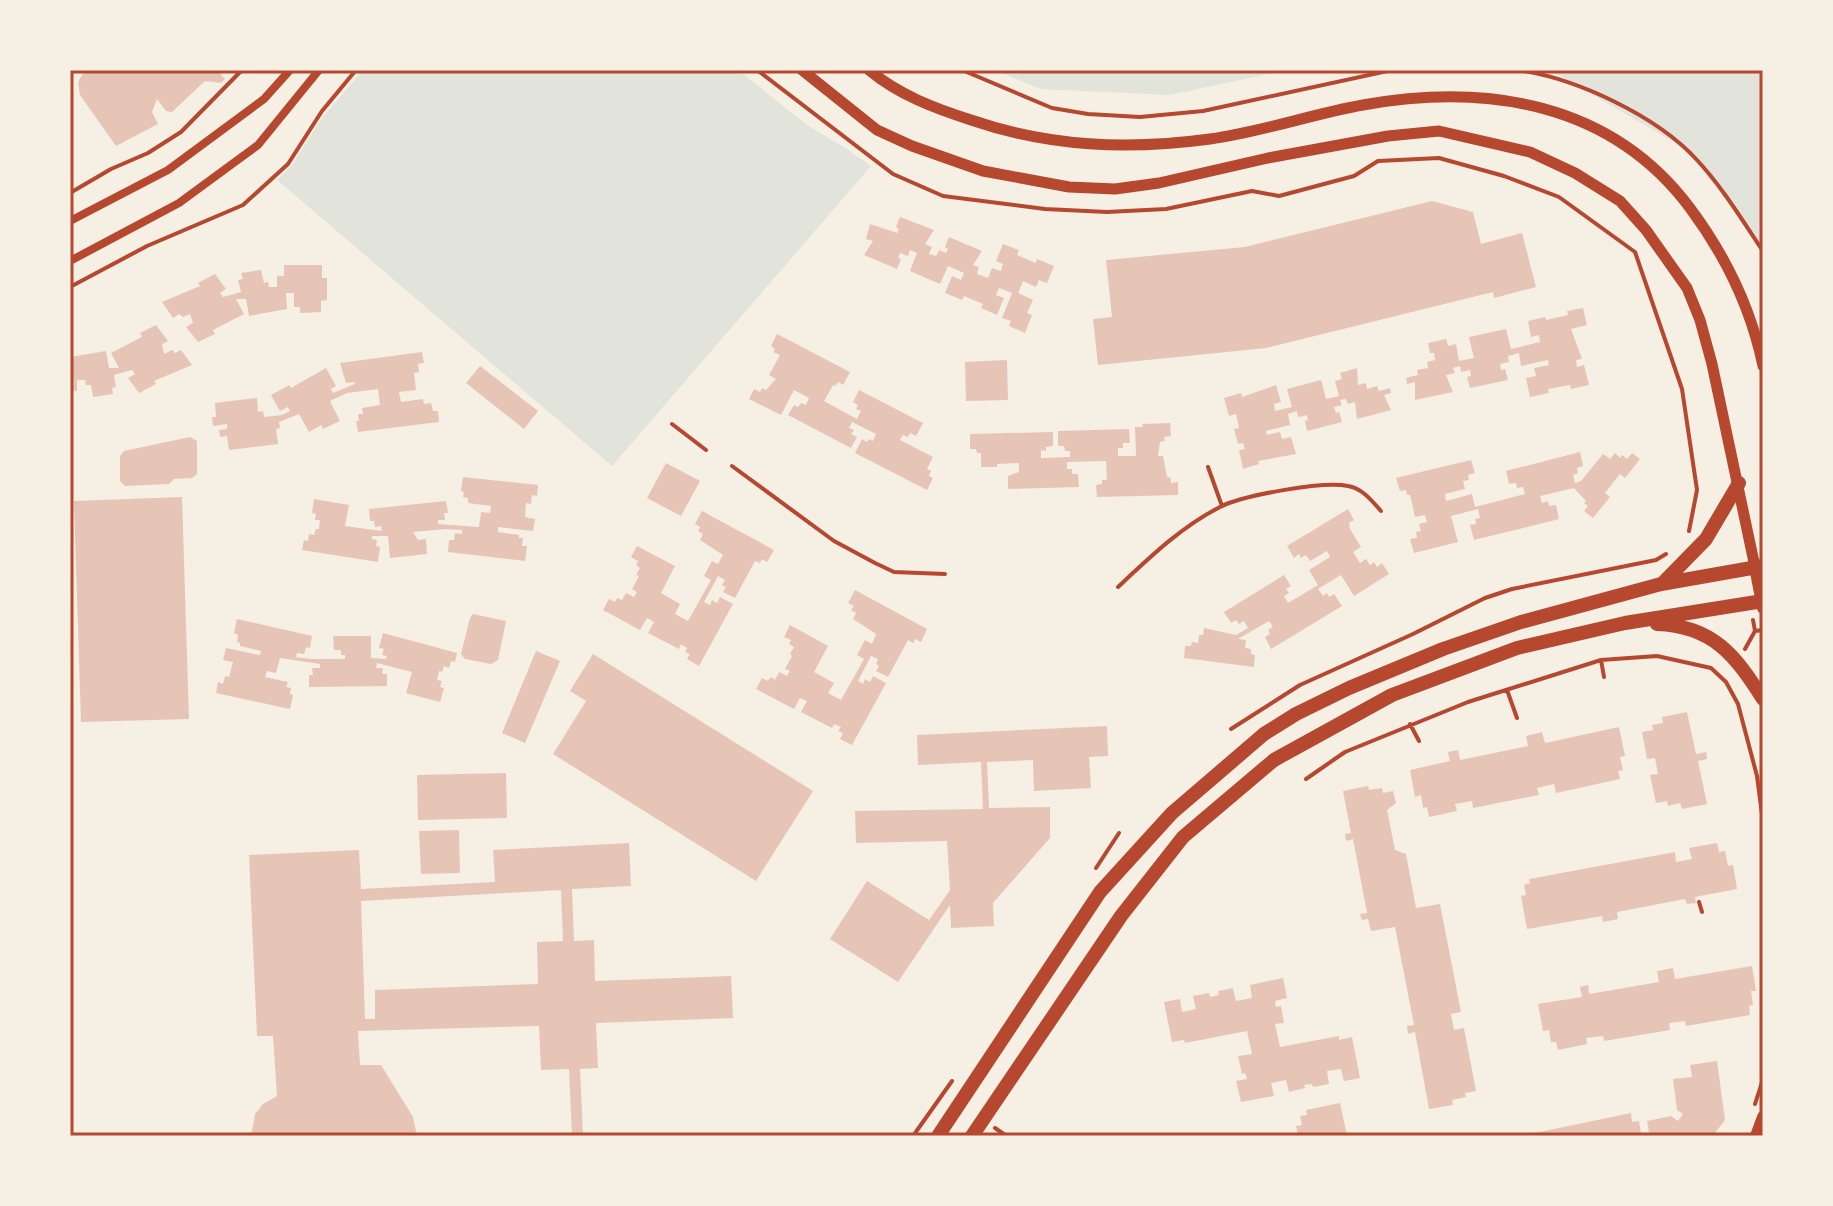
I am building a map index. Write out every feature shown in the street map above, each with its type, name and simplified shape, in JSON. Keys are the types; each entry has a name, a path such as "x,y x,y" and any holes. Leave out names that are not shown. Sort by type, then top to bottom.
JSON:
{"main road":[{"path":"1661,584 1706,539 1739,483"},
{"path":"938,1136 1100,892 1172,813 1264,734 1349,688 1443,649 1521,622 1661,584 1759,566 1763,608"},
{"path":"972,1136 1121,916 1183,837 1274,760 1392,695 1517,648 1625,623 1762,601"},
{"path":"1625,623 1679,625 1717,642 1738,661 1763,699"},
{"path":"1756,1136 1763,1117"}],"street":[{"path":"70,221 168,170 264,99 290,70"},
{"path":"70,261 179,203 258,145 319,70"},
{"path":"802,70 877,130 912,146 983,171 1069,187 1115,189 1159,183 1283,155 1388,136 1439,131 1530,152 1575,173 1620,201 1646,230 1687,288 1712,364 1759,566"},
{"path":"869,70 904,94 993,128 1072,144 1116,147 1211,139 1362,105 1398,100 1466,95 1547,108 1603,132 1635,151 1678,192 1725,260 1745,305 1763,366"}],"path":[{"path":"70,193 111,169 148,153 181,132 242,70"},
{"path":"70,287 147,246 243,205 288,164 322,111 356,70"},
{"path":"962,70 1052,108 1140,117 1203,111 1392,70"},
{"path":"1517,70 1600,93 1660,130 1696,158 1763,251"},
{"path":"1166,209 1252,191 1279,196 1354,176 1378,161 1439,158 1504,176 1559,197 1635,252 1682,389 1697,490 1691,529 1686,536"},
{"path":"672,424 706,450"},
{"path":"732,466 834,541 875,563 894,572 945,574"},
{"path":"1208,467 1222,506"},
{"path":"1118,587 1167,541 1222,506 1303,486 1350,485 1368,496 1381,511"},
{"path":"1231,729 1300,685 1485,598 1512,589 1656,560 1669,552"},
{"path":"1755,631 1763,630"},
{"path":"1306,779 1345,752 1410,724 1507,690 1601,660 1657,656 1711,668 1726,682 1738,704 1757,776 1763,822"},
{"path":"1601,660 1604,677"},
{"path":"1507,690 1517,718"},
{"path":"1410,724 1419,741"},
{"path":"1699,902 1702,912"}],"shaded area":[{"path":"363,70 738,70 807,125 871,166 612,466 277,180 292,165 321,119"},
{"path":"995,70 1287,70 1170,95 1040,89"},
{"path":"1550,70 1763,70 1763,246 1684,148"}],"building":[{"path":"85,70 217,70 225,79 221,83 205,81 172,112 166,111 157,99 152,112 158,124 116,146 80,95 78,82"},
{"path":"1432,201 1473,212 1481,244 1522,233 1536,287 1494,298 1493,292 1266,348 1098,365 1093,319 1112,317 1106,260 1245,247"},
{"path":"900,217 934,230 925,244 932,247 929,254 936,256 939,250 946,253 949,237 982,251 973,265 979,267 977,274 988,278 992,268 1001,271 1003,264 996,261 1003,244 1019,250 1017,255 1054,266 1047,283 1039,280 1036,287 1023,281 1018,293 1033,300 1027,313 1032,315 1025,333 1009,326 1011,321 1002,318 1012,293 999,288 996,295 1004,298 997,315 981,308 983,304 964,296 962,300 945,293 952,276 961,280 964,273 948,266 940,284 910,271 917,253 910,250 908,256 900,253 897,269 864,255 873,241 866,239 870,224 897,233"},
{"path":"284,265 322,265 322,278 327,278 327,300 321,301 321,312 300,313 300,307 294,307 294,293 286,293 287,309 249,316 246,299 236,299 244,314 213,330 215,334 198,342 186,327 193,323 190,314 183,317 179,314 173,318 162,302 200,286 198,283 215,274 226,289 220,293 223,297 241,292 238,280 243,279 241,273 261,270 264,283 277,287 277,276 284,276"},
{"path":"1583,308 1587,325 1571,329 1582,359 1576,360 1577,367 1584,365 1589,385 1548,389 1549,393 1530,397 1526,378 1536,376 1534,368 1549,365 1548,360 1521,366 1519,353 1508,356 1509,362 1500,364 1508,380 1470,388 1467,377 1471,376 1470,370 1461,372 1460,366 1453,368 1455,373 1446,375 1453,392 1415,400 1415,382 1407,384 1406,378 1418,375 1417,370 1428,368 1427,362 1435,360 1428,343 1446,339 1448,346 1456,344 1459,361 1474,358 1469,337 1506,329 1511,349 1540,342 1539,335 1531,337 1528,321 1568,315 1567,311"},
{"path":"156,325 168,341 162,344 164,354 181,350 192,365 154,381 156,384 139,393 128,378 135,374 132,370 114,375 116,387 112,388 113,394 93,397 91,385 86,385 85,380 77,380 77,391 70,390 70,357 106,351 109,368 119,368 111,353 142,337 140,333"},
{"path":"777,334 850,372 843,385 838,382 833,385 824,401 857,419 861,411 856,409 858,405 853,402 859,390 923,423 916,436 910,433 900,440 933,457 927,469 933,478 927,490 855,453 862,439 873,441 876,434 852,422 849,428 854,430 851,434 857,437 851,448 788,415 794,405 806,405 809,398 794,390 781,415 749,399 754,389 760,392 762,388 766,390 776,379 769,375 780,355 773,352 775,349 771,346"},
{"path":"422,352 424,363 418,364 419,372 414,373 416,390 399,392 401,402 423,399 424,404 431,403 433,411 438,411 439,422 358,432 356,421 359,421 358,414 363,414 362,408 380,405 378,389 347,393 330,401 340,421 323,429 321,425 309,432 299,414 279,422 280,428 276,429 278,444 229,450 227,436 220,437 219,430 227,429 227,424 213,426 215,403 257,398 258,412 263,411 264,417 282,415 290,411 288,407 280,411 271,395 289,385 291,388 326,368 336,386 331,389 333,393 355,384 346,383 340,363"},
{"path":"1007,360 1008,400 966,401 965,362"},
{"path":"480,366 538,411 524,429 466,383"},
{"path":"1357,368 1358,385 1366,383 1367,389 1377,386 1379,391 1390,388 1391,393 1384,395 1391,410 1357,419 1355,402 1348,404 1346,399 1340,400 1342,405 1334,407 1342,422 1307,431 1307,415 1298,417 1297,411 1288,414 1290,425 1266,431 1267,435 1280,432 1282,439 1291,437 1296,454 1258,461 1259,464 1243,469 1239,450 1245,449 1243,443 1238,444 1234,429 1239,428 1236,414 1229,416 1224,398 1241,393 1242,397 1276,385 1281,402 1274,404 1275,411 1292,407 1287,389 1321,380 1326,399 1339,396 1335,381 1342,379 1340,373"},
{"path":"1170,423 1171,436 1164,437 1165,441 1160,442 1158,456 1163,456 1171,483 1178,482 1178,495 1097,497 1096,485 1107,480 1106,461 1067,462 1067,469 1072,469 1072,474 1078,474 1079,487 1008,489 1008,476 1019,472 1019,463 981,467 981,453 970,449 970,434 1053,432 1053,446 1046,447 1046,451 1041,450 1041,458 1070,457 1070,451 1058,446 1058,431 1129,429 1130,443 1123,443 1123,448 1118,448 1118,456 1136,456 1135,427"},
{"path":"190,437 197,441 197,474 192,478 174,479 169,484 125,486 120,481 120,456 124,451"},
{"path":"1580,452 1583,466 1577,468 1578,473 1573,475 1575,483 1581,481 1603,454 1610,459 1615,453 1627,459 1632,453 1640,459 1625,478 1620,474 1605,493 1610,497 1593,518 1584,511 1588,506 1584,503 1586,501 1574,488 1540,496 1542,503 1548,501 1549,506 1556,505 1559,519 1474,540 1470,525 1476,524 1475,519 1480,518 1478,509 1451,516 1458,542 1414,553 1410,539 1417,538 1416,532 1421,531 1419,524 1427,522 1425,515 1415,517 1410,495 1406,490 1400,491 1396,478 1471,460 1475,473 1468,475 1469,480 1463,481 1465,489 1445,494 1446,501 1472,494 1475,507 1525,494 1523,487 1517,488 1516,483 1509,484 1506,471"},
{"path":"666,463 700,481 681,516 647,498"},
{"path":"463,477 538,485 537,496 532,495 531,504 526,503 525,517 535,519 533,531 498,527 498,532 523,538 522,546 527,546 525,561 448,552 449,540 454,540 455,533 462,534 462,530 446,529 413,532 418,540 426,539 427,554 390,558 388,536 372,536 377,540 376,546 380,547 378,562 302,550 304,540 308,541 309,534 314,535 319,529 320,520 315,520 316,514 312,513 314,499 349,505 345,526 382,531 381,526 375,527 374,521 370,521 369,509 446,501 448,513 444,513 445,520 438,520 438,524 479,527 481,512 490,513 491,506 468,503 468,498 463,497 464,492 461,491"},
{"path":"182,497 189,719 81,722 74,501"},
{"path":"1348,509 1354,520 1349,523 1350,529 1361,547 1353,552 1360,563 1366,559 1370,565 1374,562 1377,567 1382,563 1389,574 1354,596 1341,575 1318,589 1323,596 1334,594 1342,606 1271,649 1265,637 1273,627 1269,621 1238,639 1246,640 1245,648 1251,649 1251,654 1255,655 1254,667 1184,658 1185,646 1198,643 1204,628 1236,635 1248,628 1244,621 1231,623 1224,612 1284,575 1291,586 1284,596 1288,603 1318,585 1309,570 1330,557 1327,551 1310,561 1306,555 1301,558 1299,554 1294,558 1287,546"},
{"path":"702,511 774,550 767,562 762,559 760,563 755,561 735,598 723,592 725,580 718,576 704,602 710,605 712,600 717,603 720,597 733,604 699,666 687,659 690,654 681,644 679,649 648,633 654,622 647,618 640,630 603,610 609,599 615,602 617,598 622,600 626,593 634,597 637,592 632,589 640,568 636,565 638,561 631,557 637,546 675,566 661,593 680,604 675,614 688,621 711,580 704,576 712,561 718,564 723,555 700,540 703,534 695,524"},
{"path":"855,590 927,629 921,642 908,640 888,677 876,671 878,659 871,656 858,681 863,684 865,679 870,682 873,676 886,683 852,745 840,739 843,733 838,731 841,727 834,724 832,728 801,712 807,701 800,698 794,709 756,689 762,678 775,680 779,672 787,676 790,671 785,669 794,647 789,644 791,640 784,637 790,625 828,646 814,672 834,683 828,693 841,700 864,659 857,655 865,640 872,644 876,634 853,619 856,613 851,610 854,606 848,603"},
{"path":"473,614 506,621 498,660 491,664 465,659 461,654"},
{"path":"237,619 312,636 310,648 306,647 304,654 297,653 296,657 345,659 341,650 334,650 333,636 371,636 371,658 386,659 387,656 382,655 384,649 379,648 383,633 457,653 455,662 451,661 449,668 444,666 442,672 439,671 437,680 442,681 440,687 444,688 440,702 406,693 412,672 377,663 376,668 383,668 382,674 387,674 387,686 309,687 312,668 320,668 320,664 280,658 276,673 267,671 265,677 288,682 286,687 291,688 290,694 293,695 290,709 216,693 218,682 223,684 225,676 229,677 233,662 223,660 226,648 260,655 261,651 240,646 237,642 238,635 234,633"},
{"path":"536,651 560,661 525,743 502,733"},
{"path":"593,654 813,791 756,881 553,754 586,701 570,691"},
{"path":"1687,712 1696,754 1706,752 1707,759 1698,761 1707,804 1682,809 1680,803 1668,806 1667,801 1656,803 1650,775 1658,774 1655,758 1647,759 1642,732 1653,730 1652,725 1663,723 1662,717"},
{"path":"1107,726 1108,756 1089,757 1091,788 1034,791 1033,760 987,762 989,808 1050,807 1050,838 993,903 994,926 951,928 950,905 898,982 830,939 867,881 929,920 950,890 947,841 856,843 855,811 983,809 981,762 918,765 917,735"},
{"path":"1619,727 1625,756 1620,757 1623,770 1618,771 1620,779 1556,793 1554,784 1537,788 1539,795 1473,808 1472,801 1455,804 1457,811 1429,817 1427,807 1423,808 1421,795 1415,797 1410,770 1450,761 1448,752 1458,750 1460,760 1528,746 1526,736 1542,732 1545,743"},
{"path":"506,773 507,818 418,820 417,775"},
{"path":"1368,786 1369,790 1382,788 1383,793 1393,791 1396,803 1387,810 1395,850 1406,854 1416,908 1440,904 1461,1012 1451,1014 1454,1030 1464,1028 1476,1091 1452,1100 1453,1105 1429,1109 1415,1032 1408,1034 1407,1026 1414,1025 1395,927 1371,931 1368,919 1362,920 1360,914 1367,913 1353,839 1346,841 1345,834 1351,833 1343,791"},
{"path":"459,830 460,873 421,874 419,831"},
{"path":"629,843 631,886 572,889 574,941 594,940 595,981 731,976 733,1018 596,1023 598,1068 580,1069 583,1136 572,1136 569,1069 541,1070 539,1026 358,1031 360,1065 381,1065 413,1117 417,1136 251,1136 255,1114 263,1104 277,1096 273,1036 257,1036 249,855 359,850 361,889 495,882 493,850","holes":["561,890 563,941 537,942 538,984 375,990 375,1019 365,1019 361,901"]},
{"path":"1717,843 1719,852 1725,851 1728,866 1733,865 1737,889 1695,897 1696,903 1687,904 1685,899 1617,912 1618,919 1603,922 1602,916 1527,929 1521,896 1526,895 1524,885 1530,883 1529,879 1675,852 1676,862 1692,859 1689,848"},
{"path":"1752,966 1756,991 1751,991 1753,1005 1749,1006 1750,1015 1686,1026 1685,1021 1669,1023 1670,1030 1604,1041 1603,1036 1586,1038 1587,1044 1558,1050 1556,1042 1551,1042 1549,1030 1543,1031 1538,1004 1582,997 1580,987 1588,985 1589,994 1659,982 1657,971 1673,968 1675,979"},
{"path":"1283,978 1287,998 1275,1001 1276,1007 1281,1006 1284,1023 1275,1024 1280,1047 1339,1036 1339,1040 1352,1037 1360,1078 1344,1081 1341,1069 1327,1071 1329,1084 1304,1085 1305,1088 1289,1092 1286,1080 1271,1083 1274,1096 1241,1102 1236,1081 1247,1079 1245,1073 1242,1074 1238,1056 1252,1054 1247,1031 1185,1043 1184,1040 1172,1042 1164,1002 1180,999 1182,1012 1196,1009 1193,996 1209,993 1210,997 1219,995 1218,991 1233,988 1236,1001 1252,998 1250,985"},
{"path":"1717,1061 1725,1120 1715,1133 1720,1136 1521,1136 1631,1113 1632,1122 1639,1121 1641,1134 1649,1133 1647,1121 1671,1116 1678,1121 1683,1114 1677,1110 1673,1079 1692,1077 1690,1065"},
{"path":"1340,1103 1347,1136 1298,1136 1296,1126 1302,1125 1300,1116 1307,1115 1306,1110"}]}
